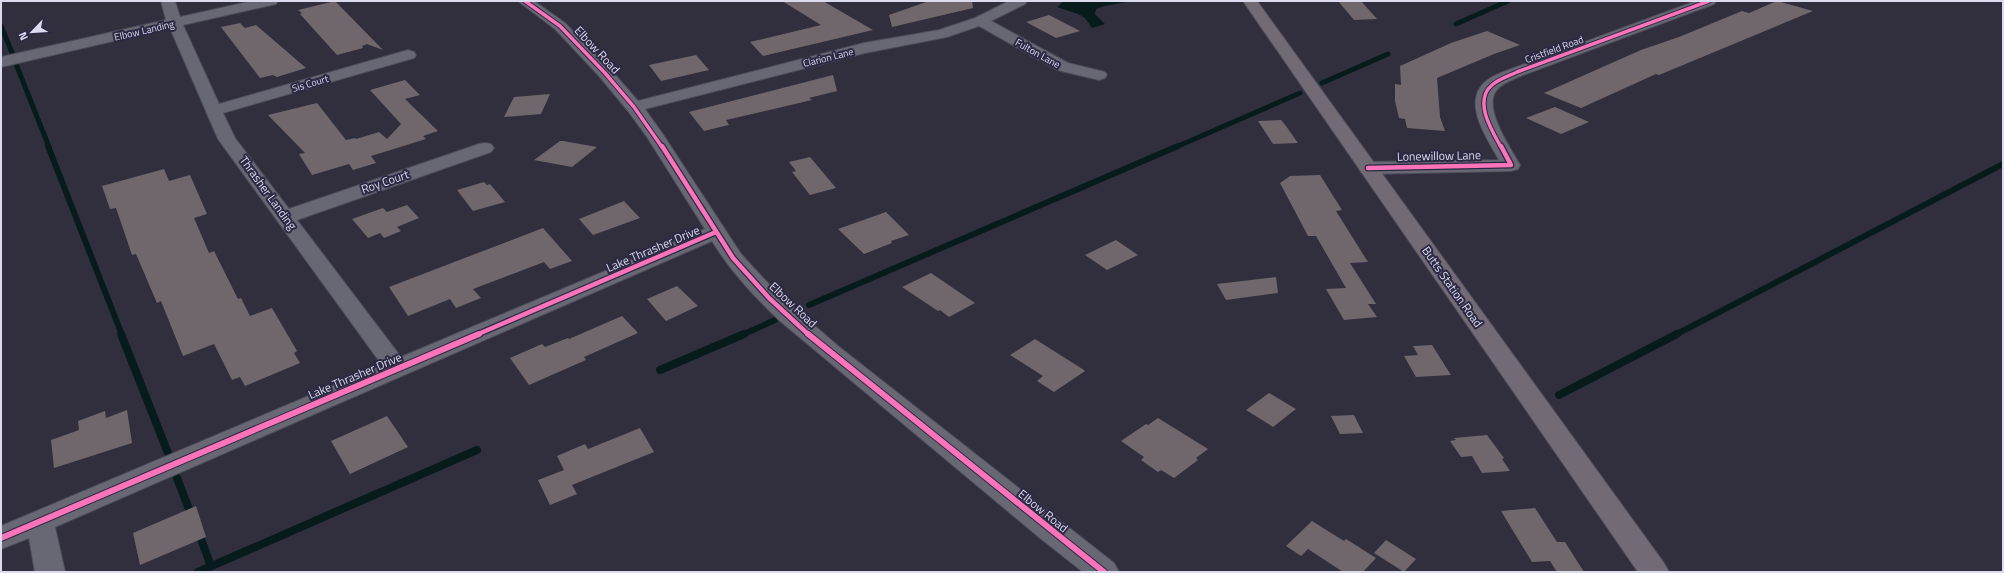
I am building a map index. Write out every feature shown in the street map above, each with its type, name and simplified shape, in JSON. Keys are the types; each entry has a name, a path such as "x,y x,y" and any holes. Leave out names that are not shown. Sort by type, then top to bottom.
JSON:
{"main road":[{"name":"Butts Station Road","path":"1250,1 1654,572"}],"street":[{"name":"Thrasher Landing","path":"168,1 173,23 197,72 212,111 227,139 397,369"},
{"name":"Elbow Landing","path":"1,62 271,1"},
{"name":"Elbow Road","path":"525,1 560,26 605,73 634,107 655,136 716,232 744,272 805,331 1104,572"},
{"name":"Clarion Lane","path":"634,107 864,48 942,34 980,21 1020,1"},
{"name":"Cristfield Road","path":"1511,165 1486,117 1482,106 1483,97 1488,88 1499,80 1517,72 1709,1"},
{"name":"Fulton Lane","path":"980,21 1063,67 1099,75"},
{"name":"Sis Court","path":"212,111 408,55"},
{"name":"Roy Court","path":"285,217 485,148"},
{"name":"Lonewillow Lane","path":"1368,168 1511,165"},
{"name":"Lake Thrasher Drive","path":"1,538 716,232"},
{"path":"40,522 50,572"}],"shaded area":[{"path":"1064,1 1133,1 1104,6 1096,9 1095,14 1105,24 1092,28 1085,18 1057,7"}],"building":[{"path":"335,1 383,50 367,44 362,46 363,48 337,55 298,10"},
{"path":"782,1 823,1 873,30 763,56 750,42 821,25"},
{"path":"929,1 972,1 973,8 892,27 889,15"},
{"path":"1338,1 1361,1 1377,19 1354,20"},
{"path":"1777,1 1813,11 1659,75 1656,74 1581,108 1544,93 1641,50 1679,37 1742,11 1749,13"},
{"path":"1049,15 1080,31 1056,38 1026,22"},
{"path":"240,23 245,28 256,25 306,68 277,77 273,75 260,78 221,27"},
{"path":"1487,31 1520,45 1494,54 1437,78 1440,117 1445,131 1407,128 1405,119 1399,118 1395,101 1395,84 1401,85 1400,66 1451,43"},
{"path":"696,55 709,70 661,81 649,65"},
{"path":"833,75 837,91 809,98 812,100 726,120 729,125 704,131 689,112"},
{"path":"405,80 420,95 405,99 438,131 423,136 426,139 371,156 376,163 353,170 349,164 312,175 299,154 305,153 268,115 317,103 346,140 356,139 379,132 387,139 401,124 370,90"},
{"path":"550,94 541,114 504,117 514,97"},
{"path":"1555,107 1589,122 1561,134 1526,118"},
{"path":"1281,120 1298,143 1273,144 1258,121"},
{"path":"560,141 597,147 572,167 534,160"},
{"path":"810,157 836,188 810,195 792,172 796,171 789,162"},
{"path":"164,169 169,181 190,175 207,214 194,218 209,253 214,251 238,299 241,298 250,316 272,308 297,351 294,353 300,363 245,386 240,377 232,380 214,344 183,356 161,301 157,303 136,254 132,255 116,208 110,209 102,186"},
{"path":"1320,175 1342,210 1336,211 1368,262 1350,263 1376,304 1368,304 1377,317 1344,320 1326,289 1346,288 1316,236 1308,236 1280,183 1290,176"},
{"path":"484,182 487,185 490,184 505,202 473,211 457,190"},
{"path":"624,201 640,218 593,235 579,219"},
{"path":"407,205 419,218 397,227 401,231 384,238 380,233 368,238 352,219 383,208 387,212"},
{"path":"886,212 909,235 891,241 892,243 864,254 838,229"},
{"path":"543,228 572,261 550,269 544,262 473,289 481,298 456,308 450,299 408,316 389,287"},
{"path":"1116,240 1138,255 1107,270 1085,255"},
{"path":"931,273 975,303 949,317 902,287"},
{"path":"1276,277 1278,293 1226,300 1217,284"},
{"path":"677,286 698,306 666,321 647,299"},
{"path":"622,316 638,333 584,357 586,360 529,385 510,358 542,344 545,347 568,338 569,339"},
{"path":"1035,339 1085,371 1054,392 1037,381 1043,376 1010,355"},
{"path":"1432,345 1451,375 1416,377 1404,356 1418,355 1413,346"},
{"path":"1269,393 1296,409 1273,427 1246,410"},
{"path":"127,410 132,443 54,468 51,440 79,430 78,421 105,411 106,418"},
{"path":"1354,415 1363,433 1340,434 1331,416"},
{"path":"387,416 408,447 350,474 331,441"},
{"path":"1158,418 1208,449 1196,458 1198,460 1174,478 1161,470 1158,472 1141,460 1144,457 1121,441 1146,424 1148,425"},
{"path":"640,428 654,452 572,485 577,494 550,505 538,480 564,470 557,456 585,444 588,449"},
{"path":"1487,435 1504,458 1502,459 1510,471 1482,473 1472,456 1461,457 1450,441 1456,440 1454,438"},
{"path":"196,506 206,537 140,565 133,533"},
{"path":"1535,508 1557,542 1565,542 1584,572 1557,572 1550,561 1532,562 1501,511"},
{"path":"1312,521 1344,541 1346,539 1376,558 1363,572 1343,572 1308,549 1301,556 1286,546"},
{"path":"1386,540 1416,559 1404,572 1374,553"}],"waterway":[{"path":"1456,24 1508,1"},
{"path":"1,26 13,55"},
{"path":"1322,83 1388,54"},
{"path":"16,64 49,147"},
{"path":"1176,147 1300,93"},
{"path":"48,146 122,335"},
{"path":"809,305 1178,146"},
{"path":"1675,335 2003,164"},
{"path":"742,335 775,320"},
{"path":"121,334 168,453"},
{"path":"660,370 744,334"},
{"path":"1559,395 1677,334"},
{"path":"198,572 477,450"},
{"path":"177,478 192,517"},
{"path":"198,531 211,566"}],"cycle path":[{"path":"525,1 560,26 605,73 634,107 655,136 733,258 769,298 808,334 1104,572"},
{"path":"1368,168 1511,165 1490,127 1486,116 1484,97 1491,86 1517,72 1709,1"},
{"path":"1,538 716,232"}]}
